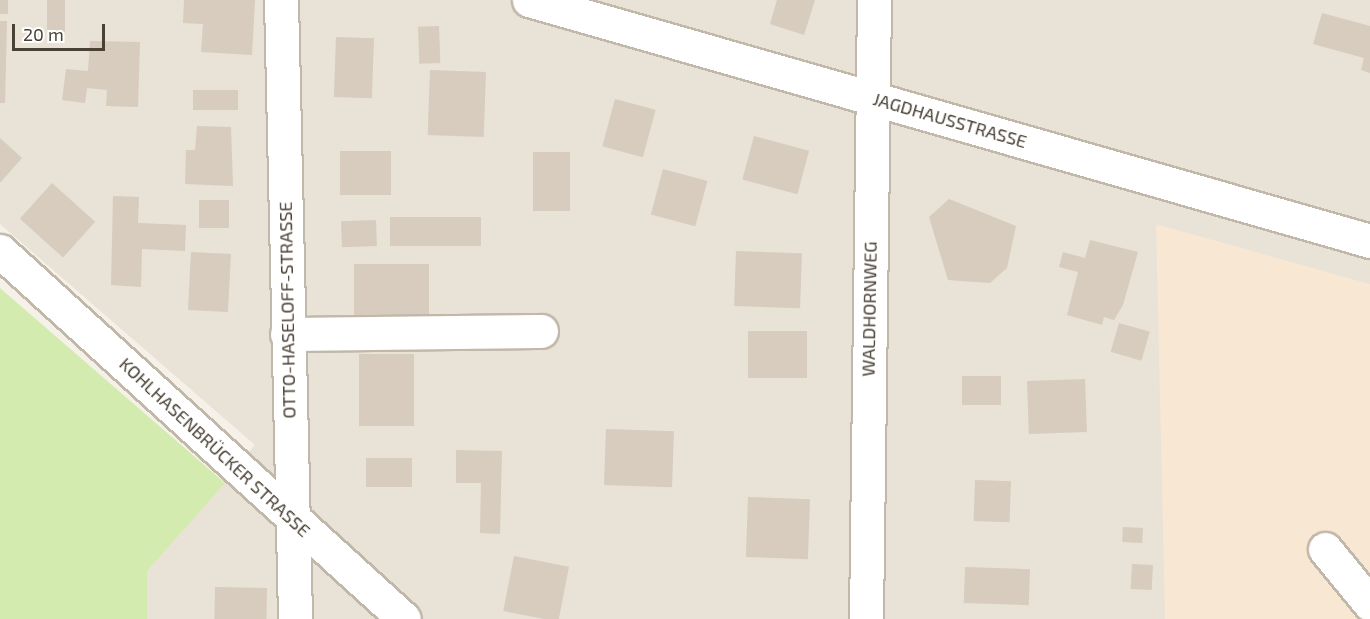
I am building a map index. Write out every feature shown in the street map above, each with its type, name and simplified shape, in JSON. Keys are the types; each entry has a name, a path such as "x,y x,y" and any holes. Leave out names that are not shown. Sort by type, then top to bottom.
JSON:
{"street":[{"name":"OTTO-HASELOFF-STRASSE","path":"281,0 295,619"},
{"name":"JAGDHAUSSTRASSE","path":"529,0 1370,241"},
{"name":"WALDHORNWEG","path":"866,619 874,0"},
{"name":"KOHLHASENBRÜCKER STRASSE","path":"0,251 196,424 293,523 404,619"},
{"path":"287,334 541,331"},
{"path":"1325,549 1370,604"}],"shaded area":[{"path":"0,0 1370,0 1370,619 147,619 147,571 255,445 0,224"},
{"path":"1156,224 1370,284 1370,619 1165,619"}],"green space":[{"path":"0,288 225,483 147,571 147,619 0,619"}],"building":[{"path":"0,0 8,0 8,14 0,14"},
{"path":"47,0 65,0 65,32 47,32"},
{"path":"184,0 255,0 252,55 201,52 203,24 183,23"},
{"path":"777,0 815,0 804,35 770,24"},
{"path":"1322,13 1370,26 1370,73 1361,70 1364,58 1313,44"},
{"path":"0,21 7,21 5,103 0,103"},
{"path":"439,26 440,63 419,64 418,27"},
{"path":"336,37 374,38 372,98 334,97"},
{"path":"90,41 140,42 138,107 106,106 107,90 87,88 85,103 62,100 66,69 88,71"},
{"path":"430,70 486,72 484,137 428,135"},
{"path":"193,90 238,90 238,110 193,110"},
{"path":"615,99 656,110 643,157 602,146"},
{"path":"197,126 231,127 233,186 185,184 186,150 195,150"},
{"path":"754,136 809,151 797,194 742,179"},
{"path":"0,138 22,158 0,183"},
{"path":"340,151 391,151 391,195 340,195"},
{"path":"533,152 570,152 570,211 533,211"},
{"path":"663,169 707,181 695,226 651,214"},
{"path":"52,183 95,222 63,257 20,219"},
{"path":"113,196 139,197 138,223 186,225 185,251 142,249 141,287 111,285"},
{"path":"949,199 1016,226 1007,268 990,283 948,280 929,217"},
{"path":"199,200 229,200 229,228 199,228"},
{"path":"390,217 481,217 481,246 390,246"},
{"path":"376,220 377,246 342,247 341,221"},
{"path":"1090,240 1138,252 1123,305 1114,320 1104,317 1102,325 1067,315 1078,272 1059,267 1063,252 1085,258"},
{"path":"736,251 802,253 800,308 734,306"},
{"path":"191,252 231,254 228,312 188,310"},
{"path":"354,264 429,264 429,317 354,317"},
{"path":"1119,323 1150,332 1141,361 1111,352"},
{"path":"748,331 807,331 807,378 748,378"},
{"path":"359,354 414,354 414,426 359,426"},
{"path":"962,376 1001,376 1001,405 962,405"},
{"path":"1085,379 1087,432 1029,434 1027,381"},
{"path":"606,429 674,431 672,487 604,485"},
{"path":"456,450 502,451 500,534 480,533 481,483 456,483"},
{"path":"366,458 412,458 412,487 366,487"},
{"path":"975,480 1011,481 1010,522 974,521"},
{"path":"748,497 810,499 808,559 746,557"},
{"path":"1123,527 1143,528 1142,543 1122,542"},
{"path":"514,556 569,567 559,619 545,619 503,611"},
{"path":"1132,564 1153,565 1152,590 1131,589"},
{"path":"965,567 1030,569 1029,605 964,603"},
{"path":"215,587 267,588 266,619 214,619"}]}
